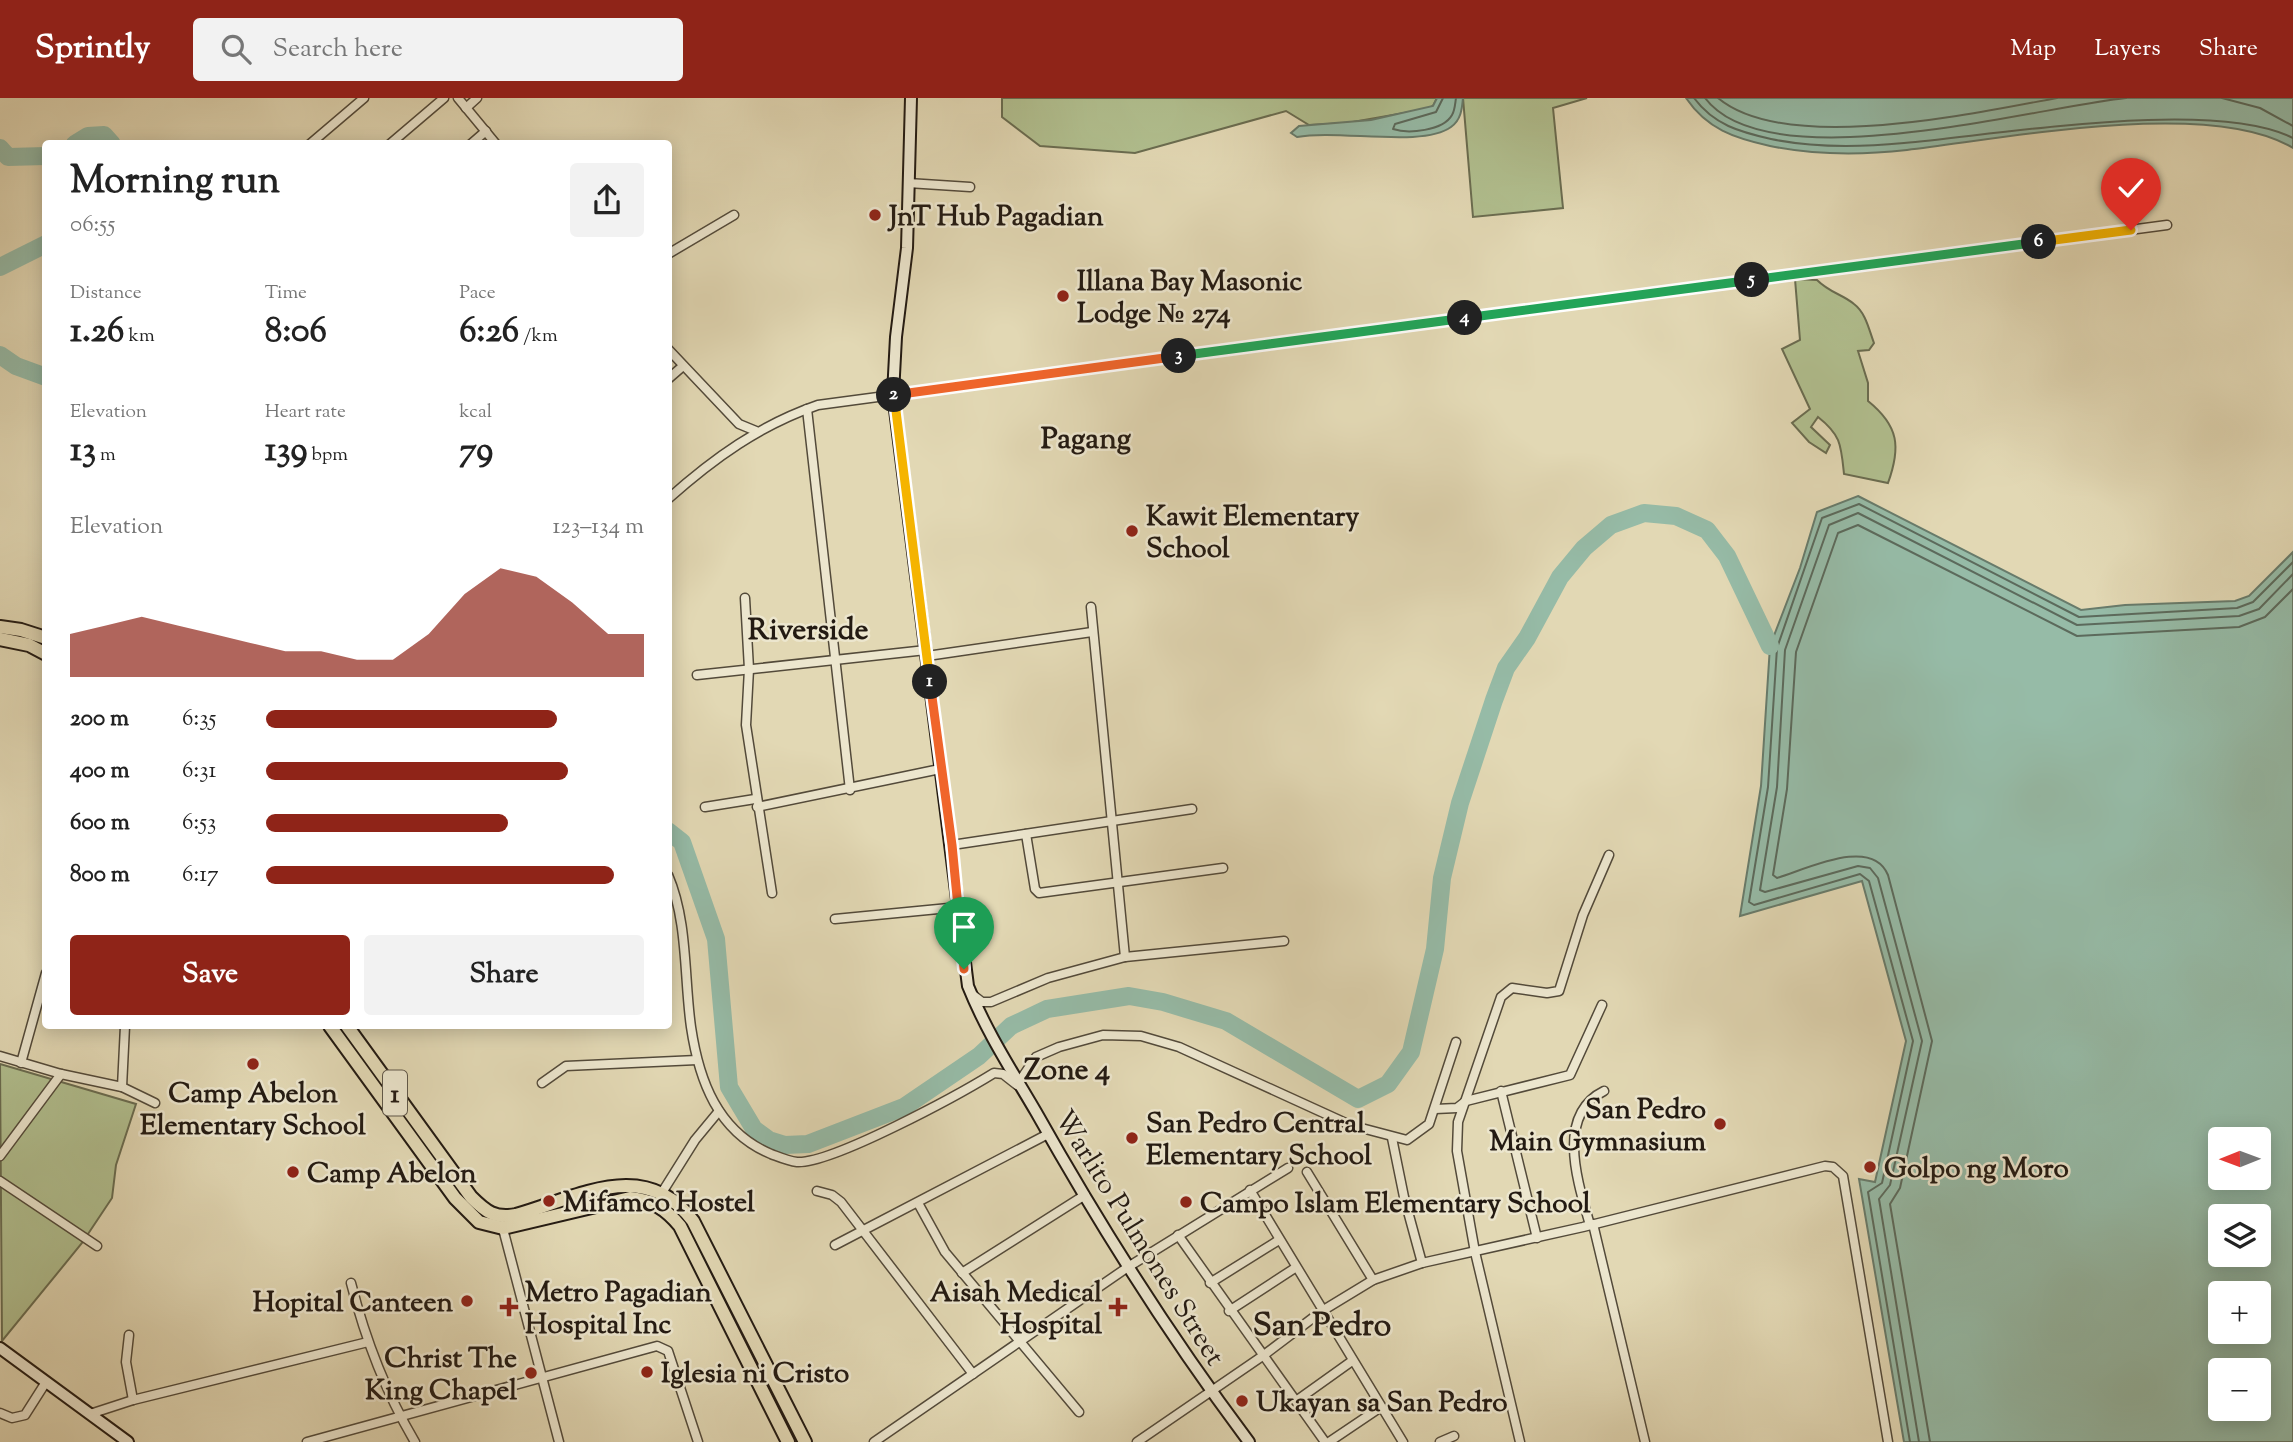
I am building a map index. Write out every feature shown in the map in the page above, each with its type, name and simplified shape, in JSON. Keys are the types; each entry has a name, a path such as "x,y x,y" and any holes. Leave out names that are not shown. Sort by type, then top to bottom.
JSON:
{"main road":[{"path":"0,627 37,639"},
{"path":"0,639 37,639"},
{"name":"1","path":"332,1029 365,1074 423,1142"},
{"name":"1","path":"349,1029 479,1222 502,1223"},
{"path":"365,1074 376,1066"},
{"path":"502,1223 614,1187 644,1186 663,1191 682,1207 692,1221 788,1442"},
{"path":"502,1223 609,1201 643,1199 669,1214 680,1226 730,1308 805,1442"}],"street":[{"path":"315,140 363,98"},
{"path":"395,140 444,98"},
{"path":"458,98 493,140"},
{"path":"466,108 477,98"},
{"name":"Warlito Pulmones Street","path":"911,98 907,248 893,394 952,845 964,969 978,1011 1009,1068 1128,1267 1211,1391 1249,1442"},
{"path":"476,140 486,131"},
{"path":"908,183 970,187"},
{"path":"672,252 734,215"},
{"path":"672,496 756,431 807,409 893,394 2167,225"},
{"path":"672,354 739,424 756,431"},
{"path":"672,376 683,366"},
{"path":"807,409 850,790"},
{"path":"745,598 750,669 746,725 756,803 772,892"},
{"path":"1091,607 1125,957"},
{"path":"697,676 926,653 1092,632"},
{"path":"705,807 850,790 940,769"},
{"path":"952,845 1192,809"},
{"path":"1026,834 1036,891 1223,868"},
{"path":"1520,1442 1475,1252 1457,1151 1458,1122 1502,997 1507,990 1519,988 1547,993 1559,991 1583,915 1609,855"},
{"path":"672,887 677,901 697,1060 704,1085 719,1111 740,1137 755,1147 797,1162 823,1156 878,1134 994,1073 1003,1074 1021,1087 1036,1057 1059,1046 1103,1035 1141,1036 1179,1047 1350,1125 1407,1140 1419,1134 1429,1124 1456,1042"},
{"path":"835,919 959,907"},
{"path":"971,993 982,1002 994,1001 1048,978 1125,957 1284,941"},
{"path":"21,1063 42,987"},
{"path":"1435,1109 1457,1108 1466,1101 1570,1075 1602,1005"},
{"path":"122,1087 125,1029"},
{"path":"0,1056 61,1074 122,1087 155,1102"},
{"path":"542,1083 566,1066 697,1060"},
{"path":"0,1156 61,1074"},
{"path":"1501,1091 1537,1238"},
{"path":"1604,1091 1588,1099 1574,1125 1576,1164 1644,1442"},
{"path":"663,1191 695,1140 719,1111"},
{"path":"835,1245 1048,1134"},
{"path":"1392,1138 1404,1198 1423,1263"},
{"path":"1137,1442 1264,1355 1322,1311 1373,1280 1423,1263 1833,1167 1843,1176 1888,1442"},
{"path":"874,1442 1128,1267 1288,1168"},
{"path":"1307,1172 1373,1280"},
{"path":"0,1181 97,1246"},
{"path":"1250,1190 1403,1442"},
{"path":"817,1191 832,1195 865,1231 973,1374"},
{"path":"961,1273 1085,1195"},
{"path":"918,1203 945,1252 961,1273 1022,1340 1079,1412"},
{"path":"502,1223 559,1442"},
{"path":"1178,1235 1229,1311 1327,1442 1381,1407"},
{"path":"1210,1283 1279,1240"},
{"path":"1229,1311 1295,1268"},
{"path":"351,1283 368,1342 401,1418 415,1442"},
{"path":"130,1335 126,1362 133,1400"},
{"path":"90,1414 133,1400 368,1342"},
{"path":"307,1442 657,1346 668,1351 698,1442"},
{"path":"0,1348 128,1442"},
{"path":"1296,1401 1352,1361"},
{"path":"0,1413 12,1418 25,1415 46,1382"},
{"path":"1440,1442 1454,1437"}],"shaded area":[{"path":"1002,98 1437,98 1433,106 1427,109 1347,123 1309,125 1286,111 1135,153 1040,146 1002,117"},
{"path":"1463,98 1587,98 1553,108 1563,208 1473,217"},
{"path":"1795,279 1817,280 1854,304 1867,322 1874,343 1869,350 1858,351 1868,383 1868,401 1886,419 1895,438 1895,459 1888,483 1844,474 1839,441 1818,417 1811,427 1830,445 1826,453 1809,442 1792,423 1810,409 1782,349 1800,340"},
{"path":"0,1064 136,1104 116,1165 112,1198 82,1243 2,1341"}],"water":[{"path":"1437,98 1463,98 1457,121 1438,133 1400,137 1297,137 1291,133 1299,126 1371,120 1433,106"},
{"path":"1686,98 2293,98 2293,148 2257,133 2212,126 2162,123 2053,131 1890,152 1804,151 1757,143 1722,131 1694,109"},
{"path":"1858,496 2081,610 2125,605 2235,601 2249,596 2293,552 2293,1442 1904,1442 1859,1179 1875,1182 1906,1041 1862,881 1740,916 1761,786 1770,646 1800,568 1817,512"}],"waterway":[{"path":"82,140 88,136 104,135 108,140"},
{"path":"0,148 8,157 42,156"},
{"path":"0,267 42,246"},
{"path":"0,355 16,366 42,376"},
{"path":"672,834 682,842 716,939 729,1087 754,1129 769,1140 785,1145 808,1144 904,1107 979,1056 1011,1026 1047,1009 1129,996 1163,1002 1226,1021 1358,1099 1388,1084 1411,1052 1435,949 1442,878 1460,803 1494,700 1506,668 1527,638 1560,577 1584,548 1611,525 1644,513 1676,516 1707,530 1727,556 1770,646"}],"place":[{"name":"JnT Hub Pagadian","path":"875,215"},
{"name":"Illana Bay Masonic Lodge № 274","path":"1063,296"},
{"name":"Kawit Elementary School","path":"1132,531"},
{"name":"Camp Abelon Elementary School","path":"253,1064"},
{"name":"San Pedro Main Gymnasium","path":"1720,1124"},
{"name":"San Pedro Central Elementary School","path":"1132,1138"},
{"name":"Golpo ng Moro","path":"1870,1167"},
{"name":"Camp Abelon","path":"293,1172"},
{"name":"Mifamco Hostel","path":"549,1201"},
{"name":"Campo Islam Elementary School","path":"1186,1202"},
{"name":"Hopital Canteen","path":"467,1301"},
{"name":"Metro Pagadian Hospital Inc","path":"509,1307"},
{"name":"Aisah Medical Hospital","path":"1118,1307"},
{"name":"Iglesia ni Cristo","path":"647,1372"},
{"name":"Christ The King Chapel","path":"531,1373"},
{"name":"Ukayan sa San Pedro","path":"1242,1401"}],"district":[{"name":"Pagang","path":"1086,438"},
{"name":"Riverside","path":"808,629"},
{"name":"Zone 4","path":"1067,1069"},
{"name":"San Pedro","path":"1322,1324"}],"route":[{"path":"964,969 952,845 893,394 2131,230"}]}
